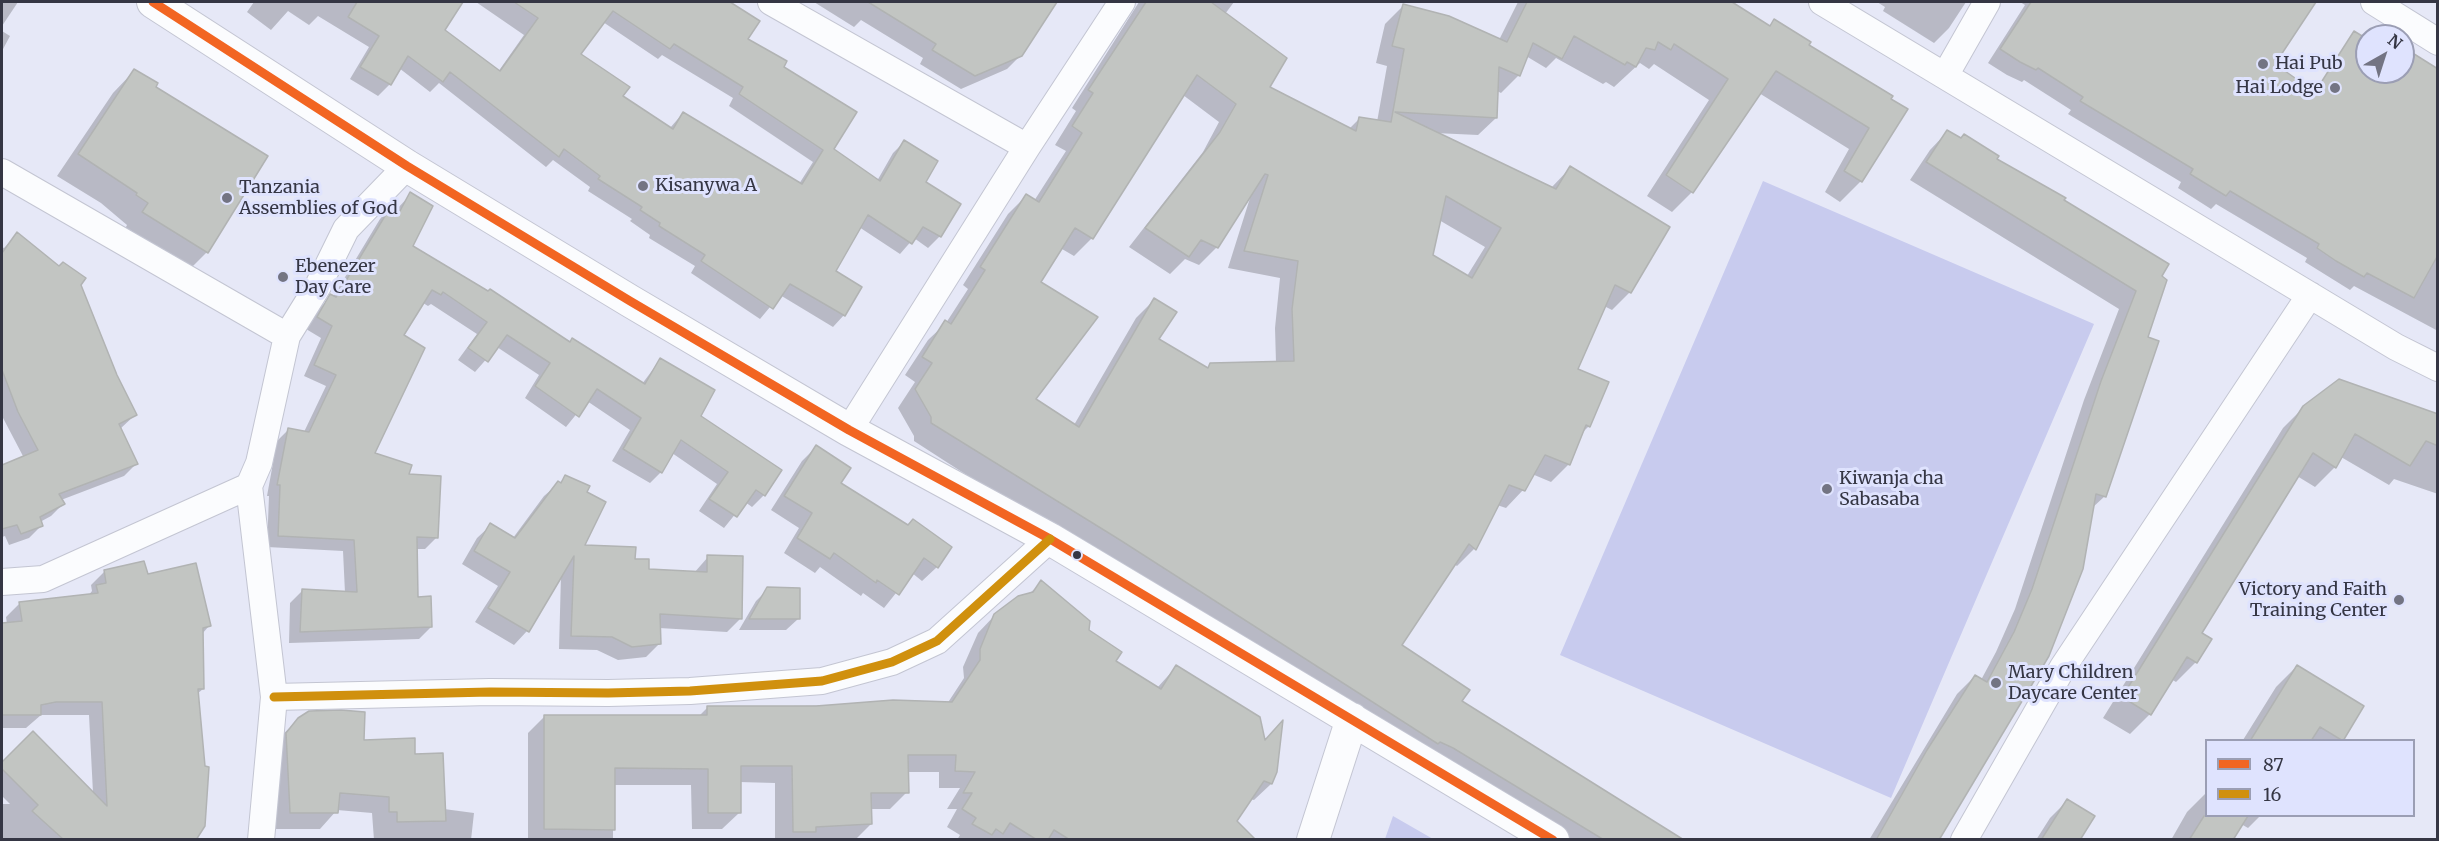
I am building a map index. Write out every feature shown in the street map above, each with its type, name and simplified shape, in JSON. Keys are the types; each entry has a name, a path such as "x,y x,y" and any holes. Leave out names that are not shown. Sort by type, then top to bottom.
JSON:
{"street":[{"path":"153,2 406,166 849,430 1050,539 1553,840"},
{"path":"771,2 1027,147"},
{"path":"849,430 1027,147 1122,2"},
{"path":"1822,2 1946,74 2148,200 2396,347 2438,368"},
{"path":"1946,74 1987,2"},
{"path":"2374,2 2438,42"},
{"path":"261,840 274,697 249,486 259,463 287,336 318,286 346,229 406,166"},
{"path":"2,172 287,336"},
{"path":"1965,840 2063,667 2310,296"},
{"path":"2,582 43,579 249,486"},
{"path":"274,697 490,692 690,691 822,681 892,662 937,641 1050,539"},
{"path":"1313,840 1352,719"}],"shaded area":[{"name":"Kiwanja cha Sabasaba","path":"1763,181 2094,324 1891,798 1560,655"},
{"path":"1393,816 1433,839 1385,839"}],"building":[{"path":"357,2 463,2 445,30 500,71 538,18 514,2 730,2 760,21 748,39 787,61 784,67 857,112 834,149 880,181 904,140 938,161 926,182 961,204 941,237 923,227 912,244 868,215 836,271 862,287 845,316 790,284 773,309 701,261 705,255 659,226 660,223 640,210 642,207 598,179 600,176 564,149 559,157 450,72 443,82 408,56 391,85 360,67 379,36 348,17","holes":["613,11 670,49 674,44 743,87 739,94 823,150 802,184 683,112 673,129 623,96 630,87 581,54"]},
{"path":"868,2 1057,2 1022,56 975,76 932,50 936,44"},
{"path":"1146,2 1211,2 1287,58 1270,87 1356,131 1359,117 1391,122 1404,49 1392,46 1403,4 1449,16 1507,42 1527,2 1732,2 1770,26 1774,19 1811,42 1809,45 1893,96 1891,99 1908,109 1862,182 1844,171 1869,128 1776,71 1693,193 1666,175 1728,79 1674,44 1671,50 1658,42 1655,50 1646,48 1636,67 1627,62 1625,65 1574,36 1562,59 1533,43 1520,76 1499,67 1497,118 1395,112 1556,189 1570,166 1670,227 1631,293 1615,285 1578,369 1609,382 1590,427 1586,425 1570,465 1545,455 1525,491 1509,485 1476,550 1469,544 1402,645 1470,690 1462,701 1684,840 1604,840 1453,748 1440,742 1438,744 1120,540 931,423 931,417 915,389 932,363 922,357 945,320 951,324 985,270 980,267 1026,194 1039,202 1082,133 1072,126 1093,93 1088,90","holes":["1197,75 1236,104 1220,132 1145,228 1189,257 1201,240 1218,248 1265,174 1268,175 1244,251 1298,261 1292,309 1294,361 1210,363 1208,368 1159,339 1177,312 1154,298 1079,427 1036,399 1098,317 1041,282 1075,228 1093,239","1446,196 1501,228 1472,278 1433,255"]},
{"path":"2031,2 2316,2 2275,64 2315,92 2354,31 2355,84 2415,84 2415,55 2438,69 2438,255 2414,298 2367,273 2364,277 2317,248 2319,244 2230,191 2226,196 2190,174 2193,169 2080,101 2083,97 2038,68 2036,70 2020,62 2000,49"},
{"path":"134,69 158,83 156,87 268,156 208,253 142,212 148,203 136,195 137,193 78,154"},
{"path":"1947,130 1961,138 1964,134 1999,156 1997,159 2066,198 2064,200 2169,264 2162,276 2167,280 2148,337 2159,341 2106,497 2096,494 2083,569 2049,656 1939,840 1876,840 1927,750 1975,675 1987,682 2014,632 2032,589 2101,381 2136,291 1926,162"},
{"path":"410,192 433,206 413,246 488,291 490,289 570,342 572,338 645,384 660,358 715,390 701,416 782,470 765,496 756,490 737,517 709,499 728,472 681,440 662,473 623,449 641,418 597,389 579,417 535,386 550,363 507,335 488,362 468,348 487,322 443,292 441,295 432,290 404,335 425,348 375,453 412,465 409,474 441,476 438,538 417,537 418,597 431,596 432,627 300,632 302,589 357,592 354,540 278,536 280,485 277,485 288,428 309,432 336,375 314,365 332,326 317,317 330,294 336,297 391,206 400,211"},
{"path":"17,232 59,266 63,262 86,278 81,285 117,375 137,415 119,424 138,464 59,494 65,504 40,517 43,526 21,534 17,525 2,529 2,465 38,450 18,412 2,370 2,253"},
{"path":"2339,379 2438,414 2438,446 2426,441 2410,466 2355,434 2336,468 2313,453 2202,633 2212,639 2197,663 2187,657 2151,715 2122,697 2303,406"},
{"path":"816,445 851,468 841,483 908,525 913,519 952,547 938,568 924,558 899,595 877,580 876,583 834,553 830,559 797,538 812,513 784,496"},
{"path":"565,475 590,486 587,492 606,502 585,545 636,547 635,559 649,559 649,569 707,572 707,555 743,556 742,619 660,614 661,644 632,647 612,637 571,636 574,556 529,632 488,608 510,572 474,551 490,523 515,538 558,481 561,483"},
{"path":"144,561 148,574 196,563 211,626 203,628 204,689 198,689 205,766 209,767 205,826 196,840 64,840 32,811 38,805 2,769 2,762 33,731 107,806 102,702 56,702 41,705 41,715 2,715 2,623 22,621 19,602 98,593 96,585 106,583 104,570"},
{"path":"1041,580 1090,621 1089,630 1122,652 1116,661 1161,689 1176,665 1260,717 1265,740 1283,720 1277,772 1272,784 1264,781 1237,821 1256,840 1070,840 1054,830 1048,840 1037,840 1010,823 1003,834 996,829 992,835 972,824 976,818 962,809 972,793 963,793 975,772 955,771 956,755 908,755 909,793 871,793 872,824 816,827 816,832 793,832 792,766 741,766 741,813 708,813 708,769 615,768 615,830 544,829 544,715 707,715 707,706 816,706 893,700 952,702 980,660 980,649 994,614 1018,596 1033,592"},
{"path":"767,587 800,588 800,619 749,619"},
{"path":"2297,665 2364,706 2344,739 2340,739 2320,727 2312,739 2251,739"},
{"path":"309,711 365,712 364,740 415,738 415,754 443,753 446,821 397,822 397,812 389,812 389,797 340,793 338,813 290,813 286,733 298,718"},
{"path":"2067,799 2095,816 2080,840 2041,840"},
{"path":"2204,816 2247,817 2233,840 2189,840"}],"transit line":[{"name":"87","path":"153,2 407,166 630,301 849,430 1050,539 1553,840"},
{"name":"16","path":"274,697 490,692 690,691 822,681 892,662 937,641 1050,539"}],"place":[{"name":"Hai Pub","path":"2263,64"},
{"name":"Hai Lodge","path":"2335,88"},
{"name":"Kisanywa A","path":"643,186"},
{"name":"Tanzania Assemblies of God","path":"227,198"},
{"name":"Ebenezer Day Care","path":"283,277"},
{"name":"Kiwanja cha Sabasaba","path":"1827,489"},
{"name":"Victory and Faith Training Center","path":"2399,600"},
{"name":"Mary Children Daycare Center","path":"1996,683"}]}
